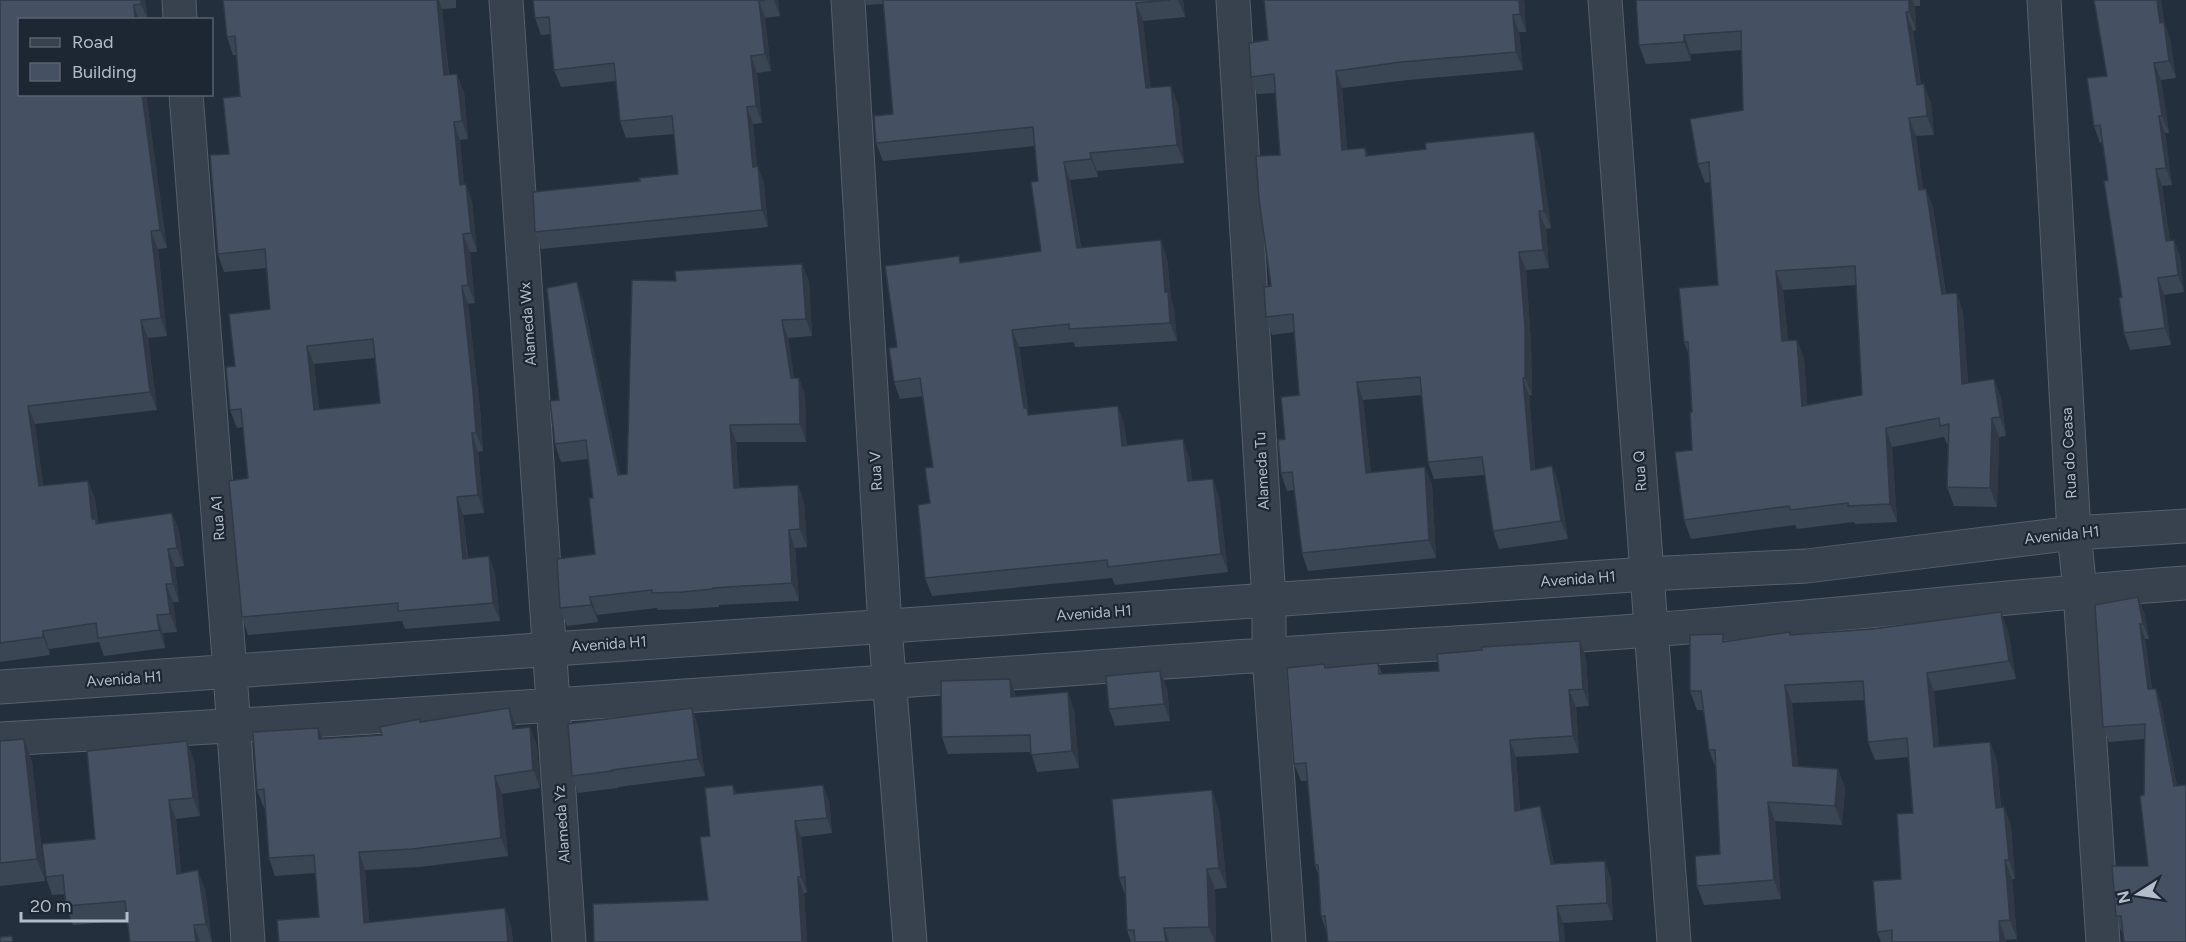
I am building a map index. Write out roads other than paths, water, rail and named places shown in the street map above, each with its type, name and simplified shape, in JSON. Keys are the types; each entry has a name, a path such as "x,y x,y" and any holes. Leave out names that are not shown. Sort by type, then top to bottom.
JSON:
{"street":[{"path":"179,0 180,18"},
{"name":"Alameda Wx","path":"506,0 555,706"},
{"name":"Rua V","path":"848,0 885,627 910,942"},
{"name":"Alameda Tu","path":"1233,0 1269,601 1269,655 1289,942"},
{"name":"Rua Q","path":"1605,0 1674,942"},
{"name":"Rua do Ceasa","path":"2044,0 2074,533 2080,591 2103,942"},
{"name":"Rua A1","path":"186,96 248,942"},
{"name":"Avenida H1","path":"0,687 1647,574 1807,566 2074,533 2186,526"},
{"path":"0,739 555,706 1652,630 2186,583"},
{"name":"Alameda Yz","path":"555,706 569,942"}]}
